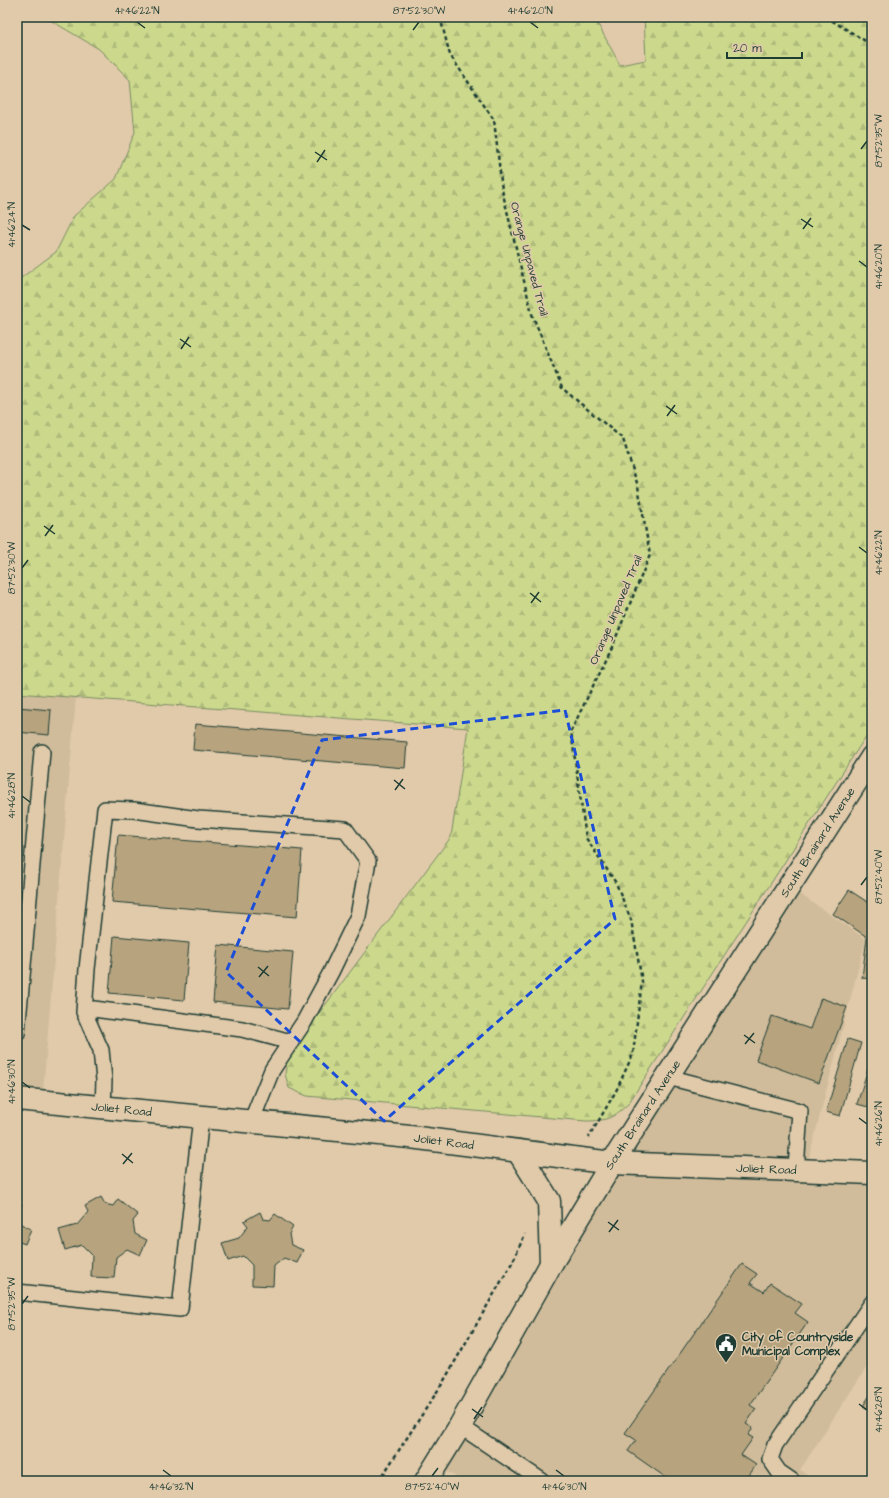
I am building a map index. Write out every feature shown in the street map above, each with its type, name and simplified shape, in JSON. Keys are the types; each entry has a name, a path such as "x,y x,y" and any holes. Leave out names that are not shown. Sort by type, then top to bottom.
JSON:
{"main road":[{"name":"South Brainard Avenue","path":"426,1481 460,1426 551,1264 612,1163 872,757"},
{"name":"Joliet Road","path":"17,1099 410,1137 612,1163 872,1173"},
{"path":"518,1151 549,1201 551,1264"}],"lane":[{"path":"17,1033 42,752"},
{"path":"103,1108 104,1080 101,1050 84,1012 87,969 105,810 134,810 198,819 345,829 368,861 358,916 331,972 272,1070 251,1122"},
{"path":"84,1012 94,1009 242,1029 289,1044"},
{"path":"668,1077 800,1111 796,1169"},
{"path":"17,1292 180,1309 201,1117"},
{"path":"792,1481 779,1472 770,1459 775,1445 872,1303"},
{"path":"460,1426 542,1481"}],"path":[{"name":"Orange Unpaved Trail","path":"440,17 450,55 494,120 502,190 532,314 562,388 623,439 638,486 650,555 612,647 571,731 586,838 616,883 631,920 642,981 633,1054 616,1091 576,1158"},
{"path":"826,17 872,45"},
{"path":"379,1481 442,1384 513,1261 526,1230"}],"highlighted area":[{"path":"565,710 615,919 384,1121 226,972 322,740"}],"shaded area":[{"path":"17,693 76,697 43,1092 17,1090"},
{"path":"797,892 866,939 808,1161 624,1155"},
{"path":"614,1170 872,1185 872,1359 800,1470 815,1481 461,1481 442,1468"}],"green space":[{"path":"45,17 594,17 620,65 646,60 644,17 872,17 872,727 628,1104 614,1116 605,1119 586,1121 307,1096 289,1088 285,1074 288,1055 451,837 468,728 17,693 17,281 56,252 74,216 116,179 135,132 130,80 99,49"}],"building":[{"path":"17,707 51,710 49,735 17,732"},
{"path":"195,724 407,742 405,768 193,750"},
{"path":"118,835 302,850 297,917 112,902"},
{"path":"849,890 872,905 872,979 862,978 867,937 833,914"},
{"path":"114,936 189,943 184,1000 109,993"},
{"path":"218,945 293,952 288,1009 213,1002"},
{"path":"821,998 847,1007 819,1083 756,1060 772,1016 810,1029"},
{"path":"848,1039 861,1043 840,1116 826,1112"},
{"path":"872,1056 872,1108 857,1104"},
{"path":"101,1197 105,1204 113,1206 118,1199 138,1215 133,1221 135,1234 147,1240 140,1255 127,1249 116,1257 114,1278 91,1277 92,1255 82,1245 65,1250 59,1230 77,1225 88,1212 85,1206"},
{"path":"17,1201 22,1204 17,1210"},
{"path":"260,1212 263,1219 270,1220 275,1214 293,1227 289,1234 291,1245 303,1250 297,1263 284,1258 274,1266 273,1286 252,1285 252,1265 243,1256 228,1261 222,1243 239,1238 248,1226 244,1221"},
{"path":"17,1215 19,1223 31,1229 25,1244 17,1241"},
{"name":"City of Countryside Municipal Complex","path":"742,1264 757,1274 750,1283 764,1292 770,1283 802,1304 795,1313 808,1322 750,1405 756,1409 746,1424 753,1428 748,1435 753,1438 741,1455 756,1465 748,1477 754,1481 671,1481 628,1451 636,1440 625,1433"},
{"path":"872,1392 872,1412 863,1406"}],"place":[{"name":"City of Countryside Municipal Complex","path":"726,1364"}]}
